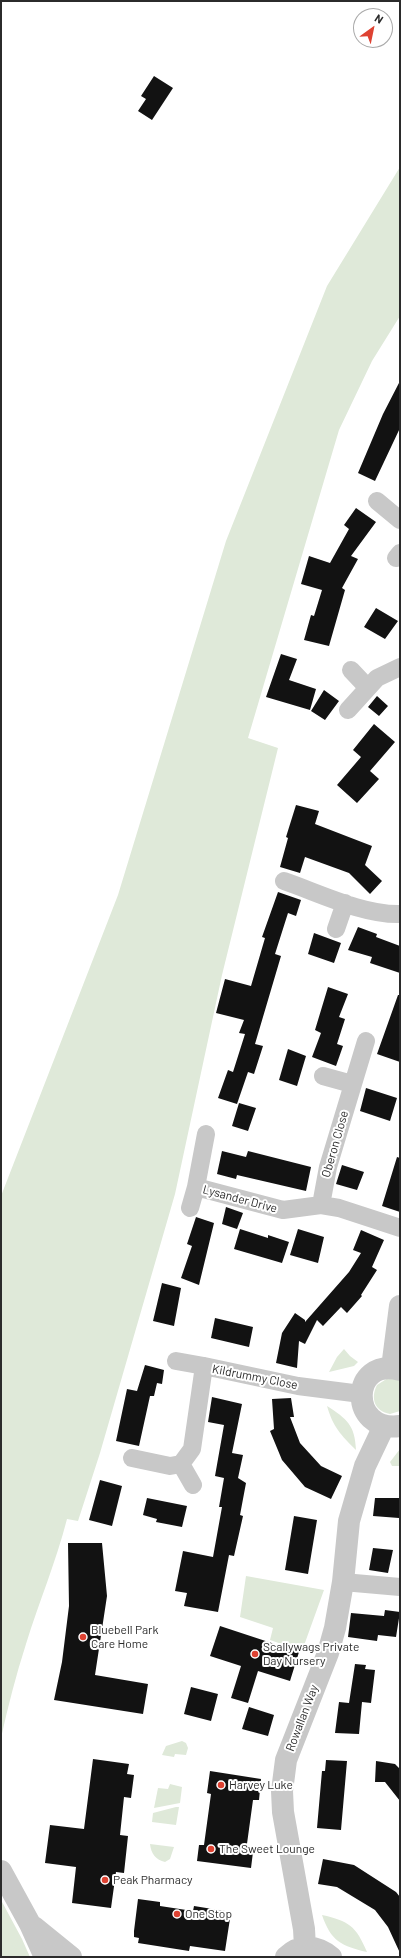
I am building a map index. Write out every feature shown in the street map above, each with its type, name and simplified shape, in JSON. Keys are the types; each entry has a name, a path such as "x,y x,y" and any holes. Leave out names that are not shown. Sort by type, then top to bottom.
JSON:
{"street":[{"path":"377,501 400,520"},
{"path":"348,710 377,678 400,667"},
{"path":"351,670 368,688"},
{"path":"284,881 345,902 386,914 400,914"},
{"path":"336,929 345,902"},
{"name":"Oberon Close","path":"321,1205 328,1167 366,1041"},
{"path":"324,1076 352,1084"},
{"name":"Lysander Drive","path":"190,1208 196,1187 206,1134"},
{"name":"Lysander Drive","path":"196,1187 283,1210 321,1205 339,1208 400,1228"},
{"path":"392,1426 370,1417 364,1410 361,1394 362,1386 374,1372 381,1368 396,1369 400,1306"},
{"path":"176,1360 204,1366"},
{"name":"Kildrummy Close","path":"181,1464 192,1449 204,1366 298,1386 361,1394"},
{"name":"Rowallan Way","path":"295,1952 304,1929 283,1812 283,1776 286,1760 328,1653 335,1628 343,1582 349,1521 365,1466 392,1426"},
{"path":"132,1458 170,1466 181,1464 193,1486"},
{"path":"343,1582 400,1587"},
{"path":"1,1872 30,1924 45,1957"},
{"path":"30,1924 72,1957"},
{"name":"Rowallan Way","path":"295,1952 314,1948 324,1951 331,1957"}],"green space":[{"path":"400,167 400,316 372,361 339,430 248,738 278,748 222,975 175,1194 100,1453 78,1521 67,1519 58,1551 22,1656 1,1738 1,1196 118,895 226,541 327,286"},
{"path":"344,1349 358,1362 354,1366 329,1372 337,1357"},
{"path":"388,1378 400,1379 400,1411 390,1414 377,1407 374,1400 377,1385"},
{"path":"327,1406 345,1419 349,1424 354,1434 356,1450 338,1430 332,1420"},
{"path":"400,1449 400,1466 392,1466 390,1462"},
{"path":"246,1576 324,1590 302,1651 270,1640 273,1628 240,1617"},
{"path":"182,1741 186,1743 188,1748 186,1755 175,1754 174,1757 162,1755 166,1746"},
{"path":"170,1784 182,1787 180,1803 154,1808 158,1788 168,1789"},
{"path":"179,1807 176,1825 152,1822 153,1813"},
{"path":"150,1844 174,1847 170,1859 165,1862 159,1860 153,1854"},
{"path":"1,1900 22,1939 30,1957 1,1957"},
{"path":"322,1915 345,1922 355,1930 367,1952 344,1945 333,1937 325,1924"}],"building":[{"path":"154,76 173,88 152,120 138,111 146,99 141,96"},
{"path":"400,381 400,428 375,481 358,473 383,414"},
{"path":"356,508 376,522 351,556 358,559 342,588 345,590 329,646 304,640 311,615 314,616 322,590 301,584 309,556 330,563 349,529 344,525"},
{"path":"376,608 398,621 385,639 364,627"},
{"path":"281,654 297,659 289,680 316,689 310,710 266,697"},
{"path":"324,690 339,701 325,720 311,711"},
{"path":"377,696 388,706 379,716 368,707"},
{"path":"374,724 395,742 370,771 379,779 357,803 337,785 361,757 353,750"},
{"path":"296,805 319,811 315,824 372,846 365,865 382,881 370,894 349,873 305,857 300,873 280,867 288,838 286,837"},
{"path":"278,892 301,900 296,916 288,913 275,954 281,956 255,1044 263,1046 254,1074 248,1072 237,1104 218,1098 228,1070 233,1072 245,1034 239,1033 244,1020 216,1013 225,979 251,986 265,938 262,937"},
{"path":"358,927 377,934 376,937 400,946 400,973 370,963 372,957 348,950"},
{"path":"314,933 341,943 334,963 308,954"},
{"path":"328,987 348,994 339,1017 345,1019 337,1044 343,1046 336,1066 312,1057 321,1033 315,1030"},
{"path":"398,995 400,995 400,1062 377,1054"},
{"path":"288,1049 306,1056 297,1086 279,1080"},
{"path":"366,1088 397,1098 390,1121 360,1111"},
{"path":"239,1103 256,1108 248,1131 232,1126"},
{"path":"222,1151 246,1157 248,1151 311,1167 306,1191 237,1175 236,1179 217,1174"},
{"path":"397,1157 400,1158 400,1212 382,1206"},
{"path":"342,1165 364,1172 357,1190 336,1184"},
{"path":"226,1207 243,1213 237,1229 222,1224"},
{"path":"196,1217 214,1223 199,1285 181,1278 192,1246 187,1244"},
{"path":"240,1229 268,1238 268,1235 289,1242 282,1263 234,1249"},
{"path":"298,1229 324,1237 318,1263 290,1255"},
{"path":"361,1230 384,1240 372,1267 377,1270 361,1295 362,1296 347,1313 341,1307 323,1326 317,1320 305,1344 299,1341 297,1368 276,1363 282,1333 295,1313 305,1320 305,1322 349,1272 361,1253 353,1250"},
{"path":"162,1283 181,1288 174,1326 153,1321"},
{"path":"215,1318 253,1327 249,1347 211,1338"},
{"path":"145,1365 164,1370 162,1384 157,1383 154,1396 150,1396 139,1446 116,1441 127,1389 137,1391"},
{"path":"212,1397 242,1404 232,1453 243,1455 238,1478 246,1483 240,1515 243,1516 234,1556 229,1555 218,1612 184,1606 187,1593 175,1591 183,1551 213,1557 222,1507 219,1507 224,1478 215,1476 224,1425 208,1422"},
{"path":"291,1398 294,1417 290,1417 300,1443 321,1466 342,1476 331,1499 305,1487 282,1460 270,1431 274,1429 272,1399"},
{"path":"100,1480 122,1486 112,1526 89,1520"},
{"path":"147,1498 187,1506 182,1527 156,1522 157,1519 143,1515"},
{"path":"375,1498 400,1498 399,1518 373,1516"},
{"path":"294,1516 317,1520 308,1574 285,1570"},
{"name":"Bluebell Park Care Home","path":"68,1543 102,1543 107,1596 95,1675 148,1684 143,1714 54,1700 62,1662 69,1606"},
{"path":"373,1548 393,1550 388,1573 369,1570"},
{"path":"385,1610 400,1612 396,1637 378,1635 377,1641 348,1637 351,1613 384,1616"},
{"name":"Scallywags Private Day Nursery","path":"220,1626 299,1652 290,1681 258,1671 248,1703 231,1698 241,1666 210,1656"},
{"path":"355,1664 366,1665 365,1669 375,1670 371,1703 362,1702 359,1734 335,1733 339,1702 349,1703"},
{"path":"191,1687 218,1694 211,1721 184,1714"},
{"path":"249,1707 274,1715 268,1736 242,1729"},
{"path":"93,1759 129,1764 127,1774 134,1775 131,1798 124,1797 120,1835 128,1836 124,1873 116,1872 111,1908 72,1903 76,1867 45,1863 50,1825 84,1829"},
{"path":"326,1760 347,1761 341,1830 317,1828 322,1771 325,1771"},
{"path":"376,1761 395,1764 400,1769 400,1801 385,1782 375,1782"},
{"path":"210,1771 261,1779 259,1800 253,1800 246,1851 253,1852 251,1868 197,1861 199,1845 204,1845 211,1794 207,1793"},
{"path":"323,1859 354,1865 396,1892 400,1897 400,1953 388,1927 375,1910 337,1887 318,1884"},
{"path":"138,1899 160,1902 160,1906 193,1911 194,1906 231,1912 225,1951 190,1946 189,1951 138,1943 139,1938 134,1937 134,1931"}],"place":[{"name":"Bluebell Park Care Home","path":"83,1637"},
{"name":"Scallywags Private Day Nursery","path":"255,1654"},
{"name":"Harvey Luke","path":"221,1785"},
{"name":"The Sweet Lounge","path":"211,1849"},
{"name":"Peak Pharmacy","path":"105,1880"},
{"name":"One Stop","path":"177,1914"}]}
